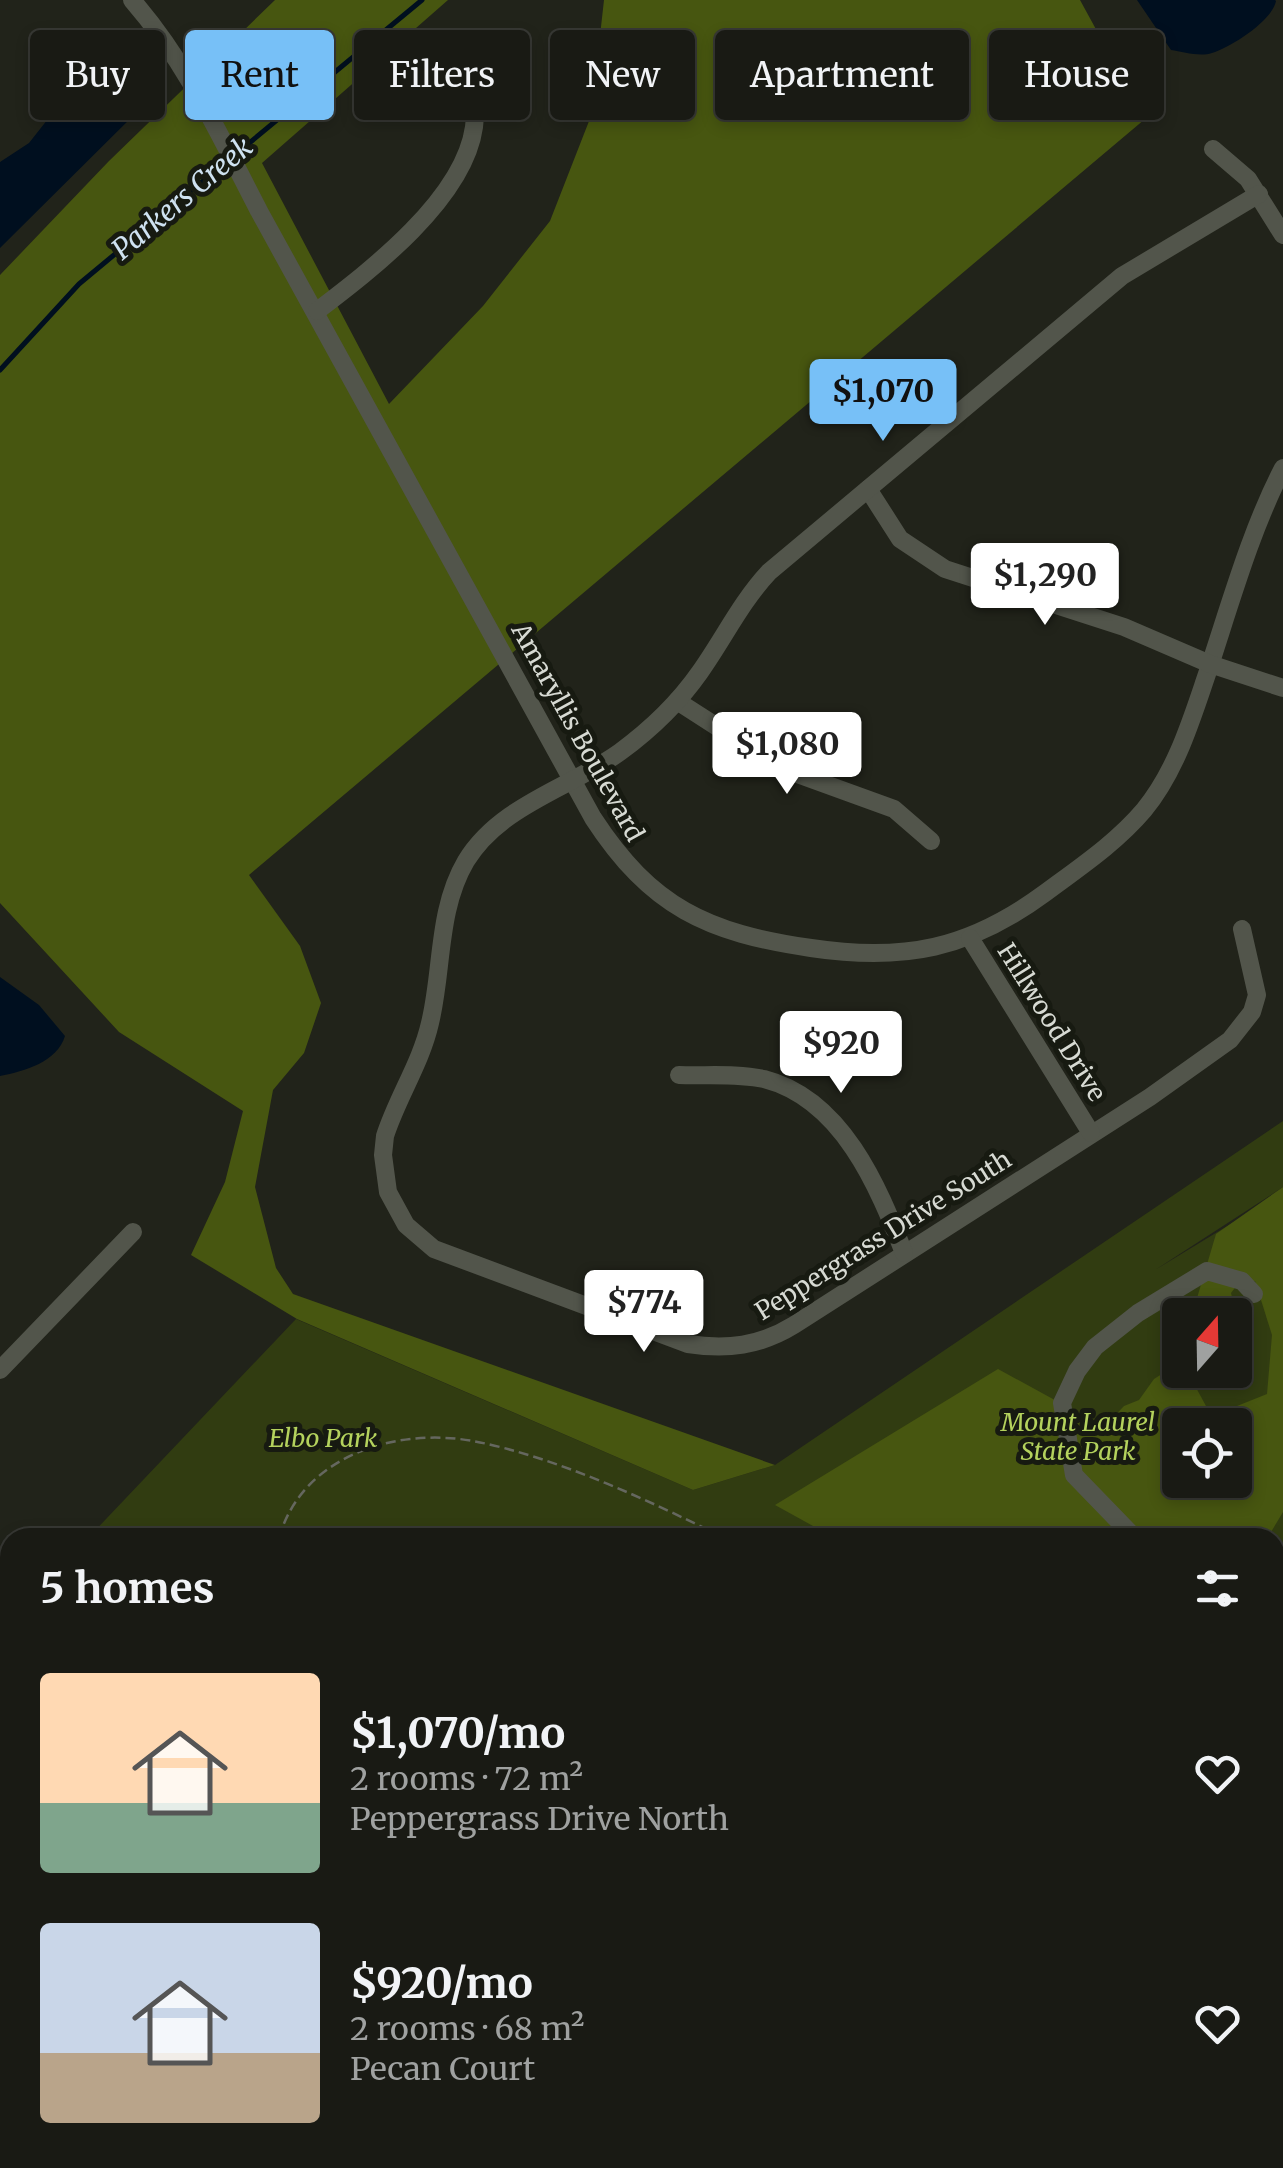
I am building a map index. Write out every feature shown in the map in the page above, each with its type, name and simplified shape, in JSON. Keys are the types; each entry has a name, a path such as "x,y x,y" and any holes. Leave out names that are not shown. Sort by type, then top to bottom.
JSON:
{"street":[{"name":"Amaryllis Boulevard","path":"132,0 188,78 572,780 622,862 660,896 726,931 774,943 878,954 932,950 970,938 1030,904 1101,852 1144,810 1176,759 1258,527 1283,468"},
{"path":"317,310 383,260 429,209 460,166 475,120"},
{"path":"1213,149 1248,179 1283,235"},
{"name":"Peppergrass Drive South","path":"1242,929 1256,994 1252,1012 1243,1026 1216,1051 778,1335 726,1348 669,1339 451,1257 406,1225 388,1192 383,1155 386,1136 430,1025 446,918 457,880 474,850 494,828 623,750 677,701 755,587 785,557 1122,276 1259,194"},
{"path":"868,488 900,539 932,563 1156,639 1210,664 1283,688"},
{"path":"677,701 781,768 894,809 931,841"},
{"name":"Hillwood Drive","path":"970,938 1091,1133"},
{"path":"679,1075 767,1080 814,1104 839,1130 882,1198 904,1253"},
{"path":"0,1370 132,1232"},
{"path":"1125,1528 1074,1475 1062,1404 1077,1372 1095,1347 1138,1313 1207,1271 1242,1282 1254,1294"}],"path":[{"path":"282,1528 286,1512 298,1494 329,1466 380,1444 446,1438 474,1442 596,1480 703,1528"}],"green space":[{"path":"275,0 448,0 414,30 354,30 354,82 334,100 334,30 244,30"},
{"path":"604,0 1080,0 1096,30 989,30 989,120 1144,120 249,875 300,946 321,1003 304,1053 273,1090 255,1187 276,1268 293,1294 775,1465 693,1490 297,1319 191,1255 225,1182 243,1111 119,1032 0,903 0,275 151,120 165,120 165,107 185,87 185,120 311,120 262,163 389,404 483,306 550,221 589,120 695,120 695,30 601,30"},
{"name":"Elbo Park","path":"1283,1121 1283,1187 1155,1270 1283,1192 1283,1528 97,1528 296,1319 693,1490 775,1465"},
{"name":"Mount Laurel State Park","path":"1283,1187 1283,1512 1273,1528 817,1528 775,1505 998,1369 1104,1427 1124,1406 1139,1400 1162,1374 1162,1388 1196,1388 1206,1406 1232,1408 1267,1394 1272,1335 1255,1281 1240,1281 1231,1293 1232,1298 1197,1298 1216,1234"}],"water":[{"path":"1137,0 1276,1 1267,17 1250,32 1212,53 1171,50 1164,40 1164,30 1157,30"},
{"path":"47,120 129,120 0,248 0,162 29,143"},
{"path":"0,977 39,1005 65,1036 48,1059 0,1076"}],"waterway":[{"name":"Parkers Creek","path":"236,154 422,0"},
{"name":"Parkers Creek","path":"0,370 79,284 227,161"}]}
